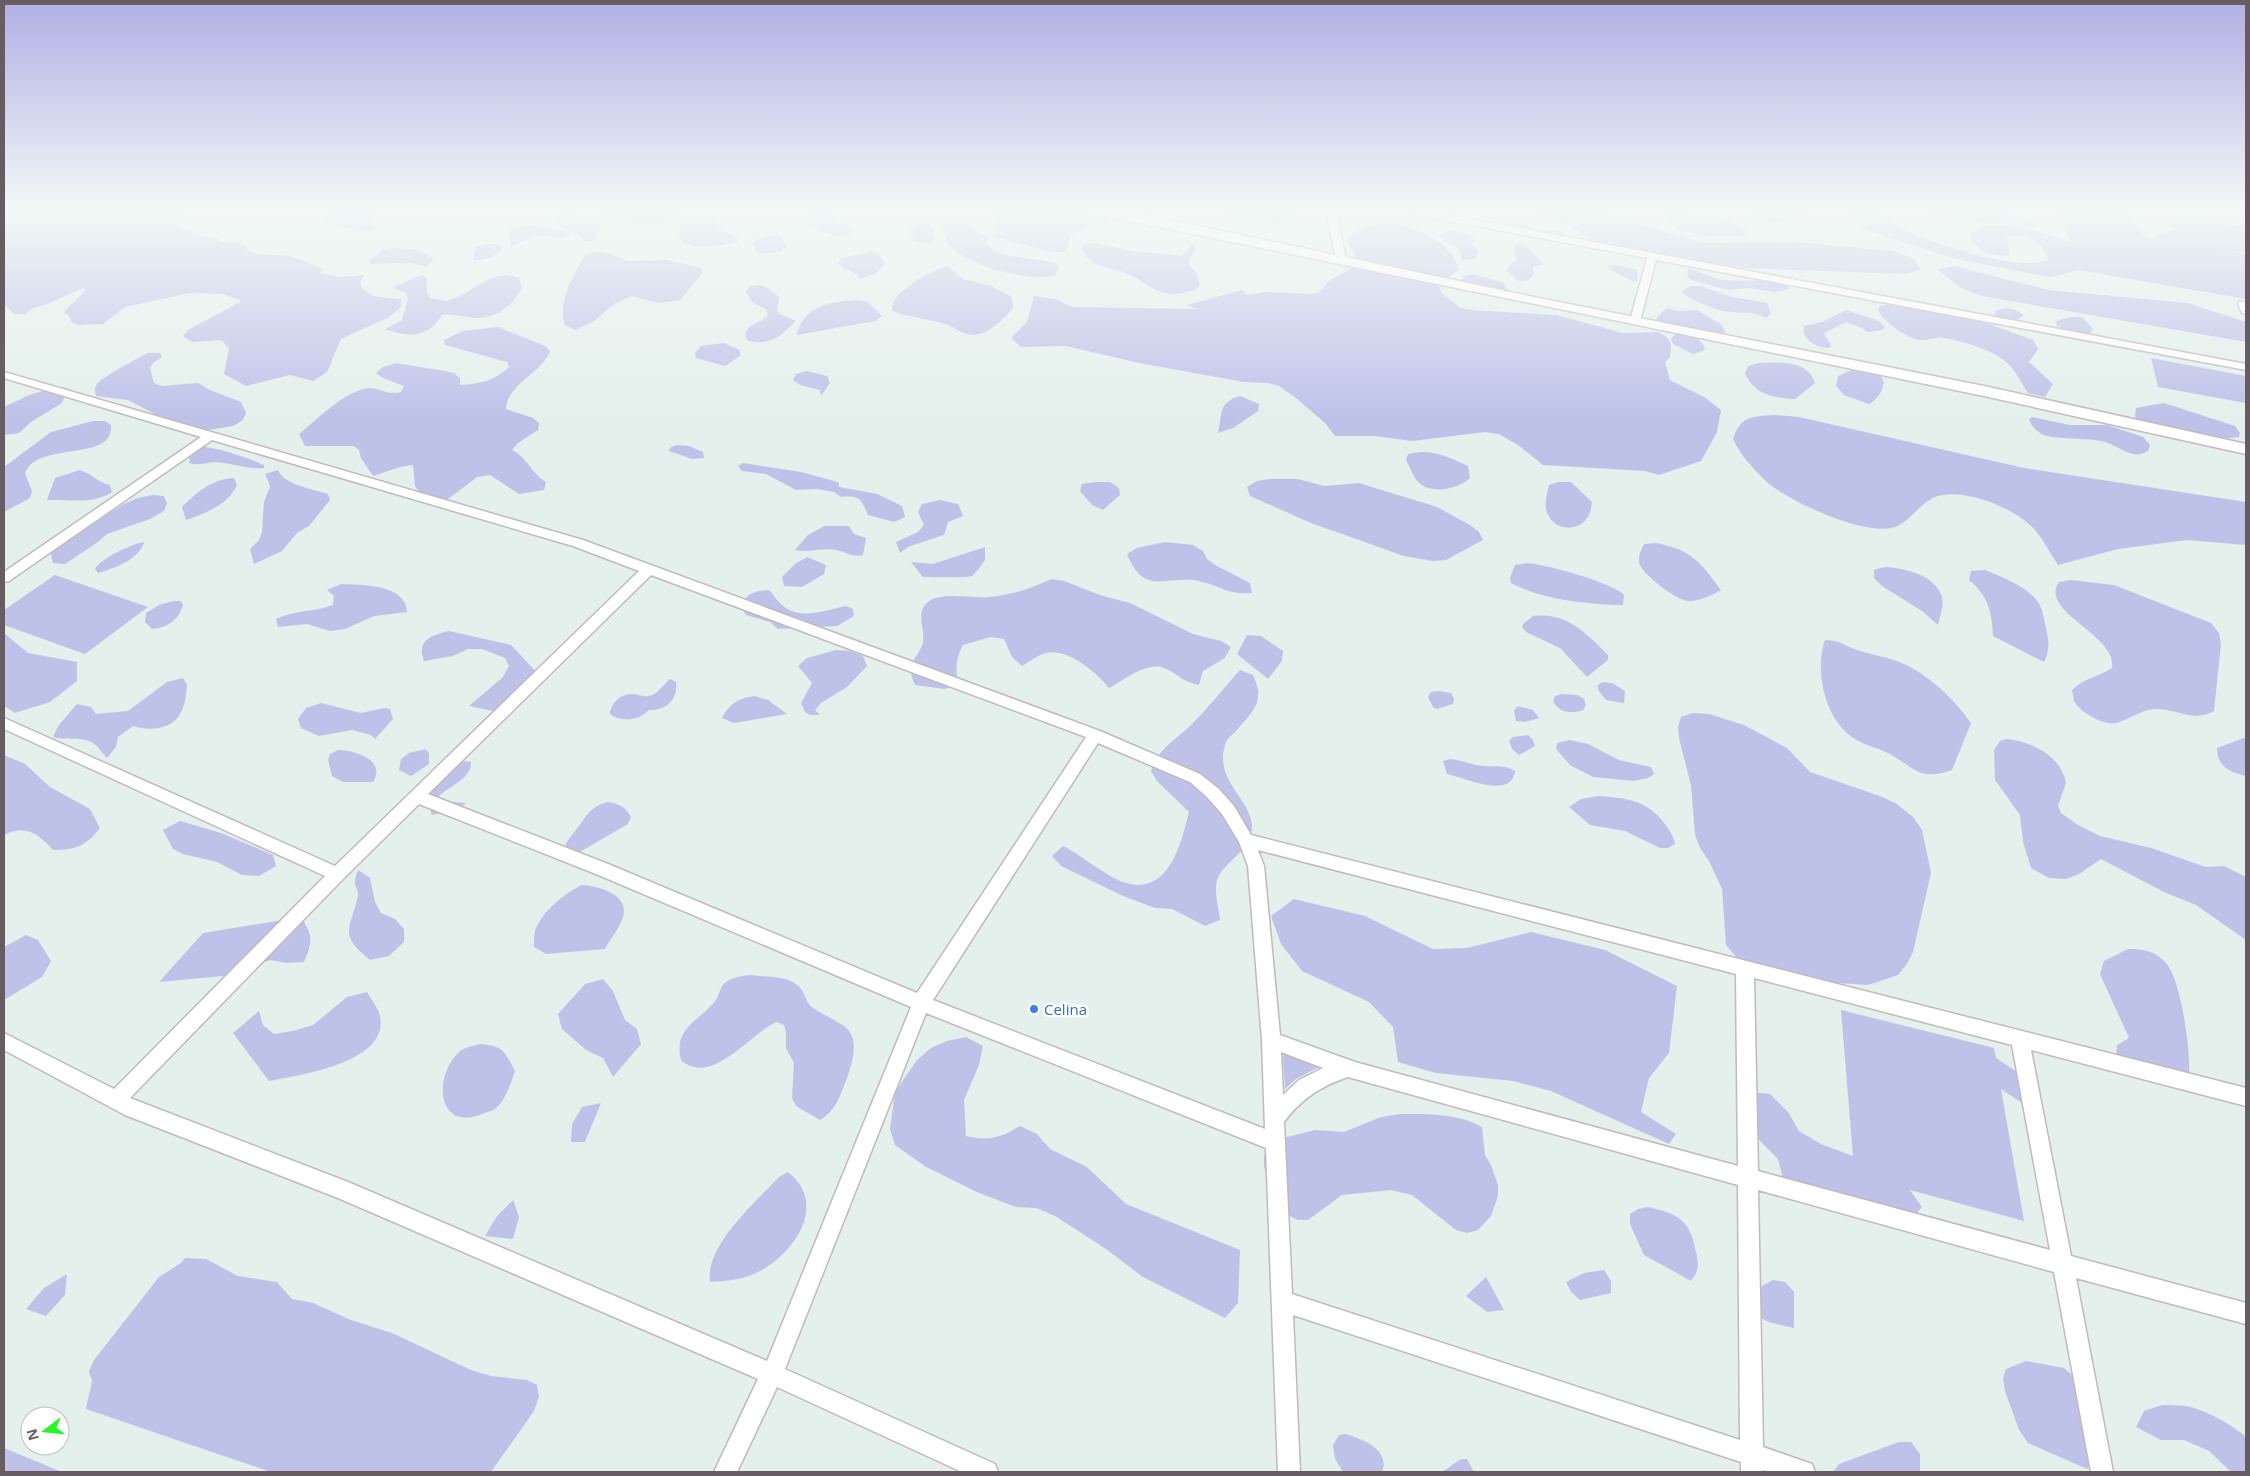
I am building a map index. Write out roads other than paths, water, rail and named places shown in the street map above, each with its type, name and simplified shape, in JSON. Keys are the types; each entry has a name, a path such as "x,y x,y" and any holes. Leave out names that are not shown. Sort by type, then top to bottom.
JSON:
{"street":[{"path":"1437,280 2114,418 2246,449"},
{"path":"1635,321 1646,280"},
{"path":"1780,280 2246,367"},
{"path":"4,375 578,543 1095,735 1195,778 1213,793 1228,810 1246,840 1256,866 1271,1040 1289,1472"},
{"path":"4,578 210,436"},
{"path":"116,1100 337,874 649,569"},
{"path":"4,722 337,874"},
{"path":"725,1472 772,1374 921,1004 1095,735"},
{"path":"416,796 602,869 921,1004 1276,1143"},
{"path":"1246,840 2246,1097"},
{"path":"1745,969 1752,1464"},
{"path":"2020,1039 2102,1472"},
{"path":"1271,1040 1347,1069 2246,1314"},
{"path":"4,1041 132,1109 341,1189 772,1374 987,1472"},
{"path":"1274,1119 1284,1104 1308,1083 1331,1072 1347,1069"},
{"path":"1282,1301 1752,1464 1804,1472"}],"place":[{"name":"Celina","path":"1034,1009"}]}
